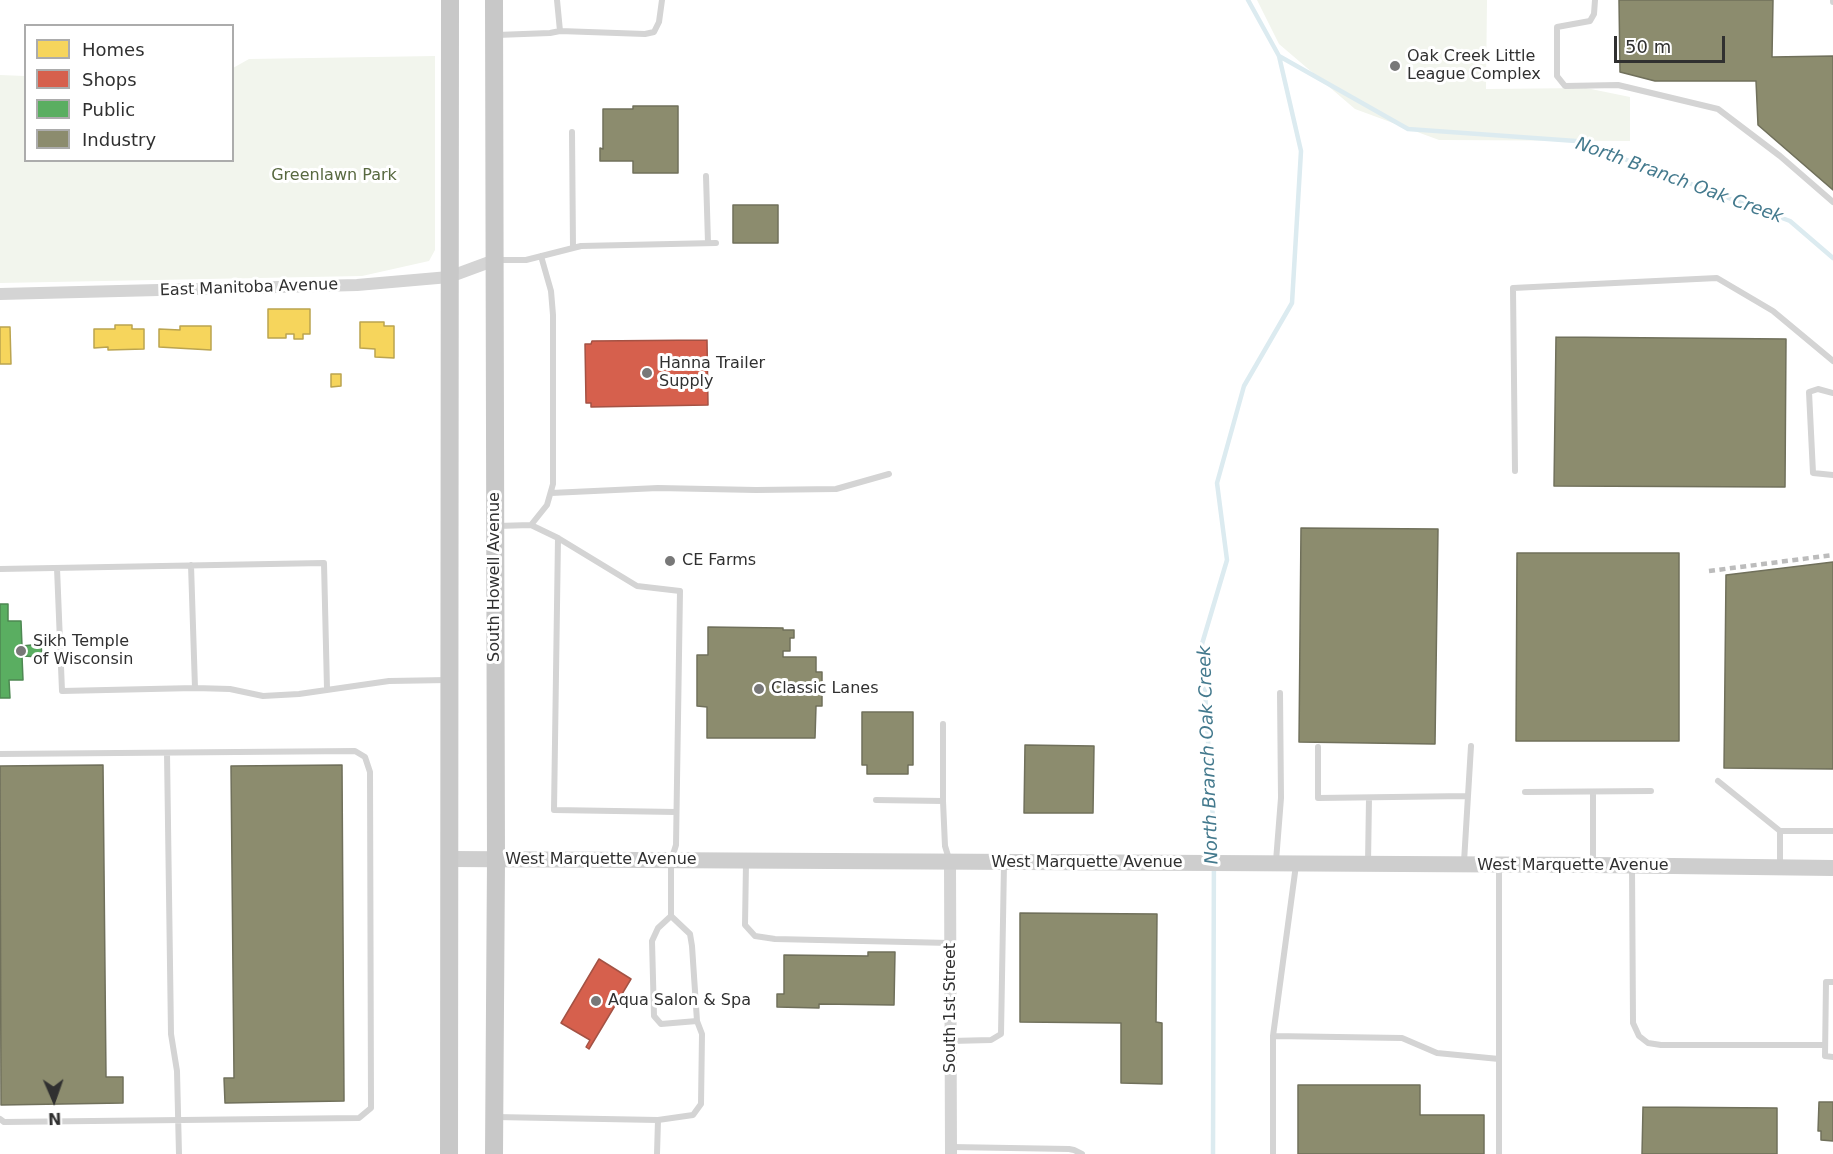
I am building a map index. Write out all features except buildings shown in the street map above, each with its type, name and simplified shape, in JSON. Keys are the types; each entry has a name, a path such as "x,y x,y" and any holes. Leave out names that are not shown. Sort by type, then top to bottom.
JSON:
{"main road":[{"path":"449,1154 450,0"},
{"name":"South Howell Avenue","path":"494,0 496,860 494,1154"}],"street":[{"name":"East Manitoba Avenue","path":"0,294 345,285 449,277 495,261"},
{"name":"West Marquette Avenue","path":"449,859 1833,868"},
{"name":"South 1st Street","path":"950,863 951,1150"}],"lane":[{"path":"557,0 560,31"},
{"path":"494,35 560,31 645,34 654,32 659,22 662,0"},
{"path":"1595,0 1594,14 1590,21 1557,27 1557,76 1565,86 1618,85 1718,109 1780,156 1833,201"},
{"path":"572,132 573,248"},
{"path":"706,176 708,243"},
{"path":"495,261 526,260 581,246 716,243"},
{"path":"531,525 547,505 553,484 553,315 551,291 541,256"},
{"path":"1515,471 1513,288 1717,278 1773,311 1833,361"},
{"path":"1833,393 1818,389 1809,392 1813,473 1833,475"},
{"path":"550,493 658,488 836,489 889,474"},
{"path":"494,1117 658,1120 693,1115 701,1104 702,1034 697,1022 690,934 671,916 671,861 676,844 680,591 637,586 558,538 531,525 495,526"},
{"path":"558,538 554,810 676,812"},
{"path":"0,569 324,563 327,689"},
{"path":"191,565 195,688"},
{"path":"57,568 62,691 195,688 230,689 263,696 299,694 390,681 448,680"},
{"path":"1276,864 1281,798 1280,693"},
{"path":"943,724 945,846 950,863"},
{"path":"1464,865 1471,746"},
{"path":"1318,747 1318,798 1467,796"},
{"path":"0,754 355,751 365,757 370,772 371,1108 359,1118 4,1122 0,1119"},
{"path":"167,753 171,1034 177,1071 179,1154"},
{"path":"1718,781 1780,831 1833,831"},
{"path":"1525,792 1650,791"},
{"path":"1593,792 1593,865"},
{"path":"1368,864 1369,798"},
{"path":"876,800 943,801"},
{"path":"1780,831 1780,867"},
{"path":"746,861 745,925 754,936 775,939 950,943"},
{"path":"951,1041 991,1040 1001,1034 1005,863"},
{"path":"1274,1154 1274,1036 1296,864"},
{"path":"1499,865 1499,1154"},
{"path":"1632,866 1633,1023 1639,1036 1648,1042 1661,1045 1825,1045"},
{"path":"671,916 658,928 652,941 654,1016 661,1024 697,1022"},
{"path":"1833,982 1826,982 1825,1045 1825,1056 1833,1056"},
{"path":"1274,1036 1402,1038 1437,1053 1499,1059"},
{"path":"657,1154 658,1120"},
{"path":"951,1150 1069,1149 1082,1154"}],"green space":[{"name":"Oak Creek Little League Complex","path":"1257,0 1487,0 1486,89 1586,88 1630,97 1630,141 1439,140 1355,109 1279,44"},
{"name":"Greenlawn Park","path":"435,56 435,250 429,261 362,276 0,283 0,75 24,76 24,162 234,162 234,67 249,59"}],"waterway":[{"name":"North Branch Oak Creek","path":"1213,1154 1214,836 1202,644 1227,560 1217,483 1244,386 1292,303 1301,151 1279,56 1248,0"},
{"name":"North Branch Oak Creek","path":"1279,56 1408,129 1576,141 1790,221 1833,258"}],"railway":[{"path":"1709,571 1833,555"}],"place":[{"name":"Oak Creek Little League Complex","path":"1395,66"},
{"name":"Hanna Trailer Supply","path":"647,373"},
{"name":"CE Farms","path":"670,561"},
{"name":"Sikh Temple of Wisconsin","path":"21,651"},
{"name":"Classic Lanes","path":"759,689"},
{"name":"Aqua Salon & Spa","path":"596,1001"}]}
